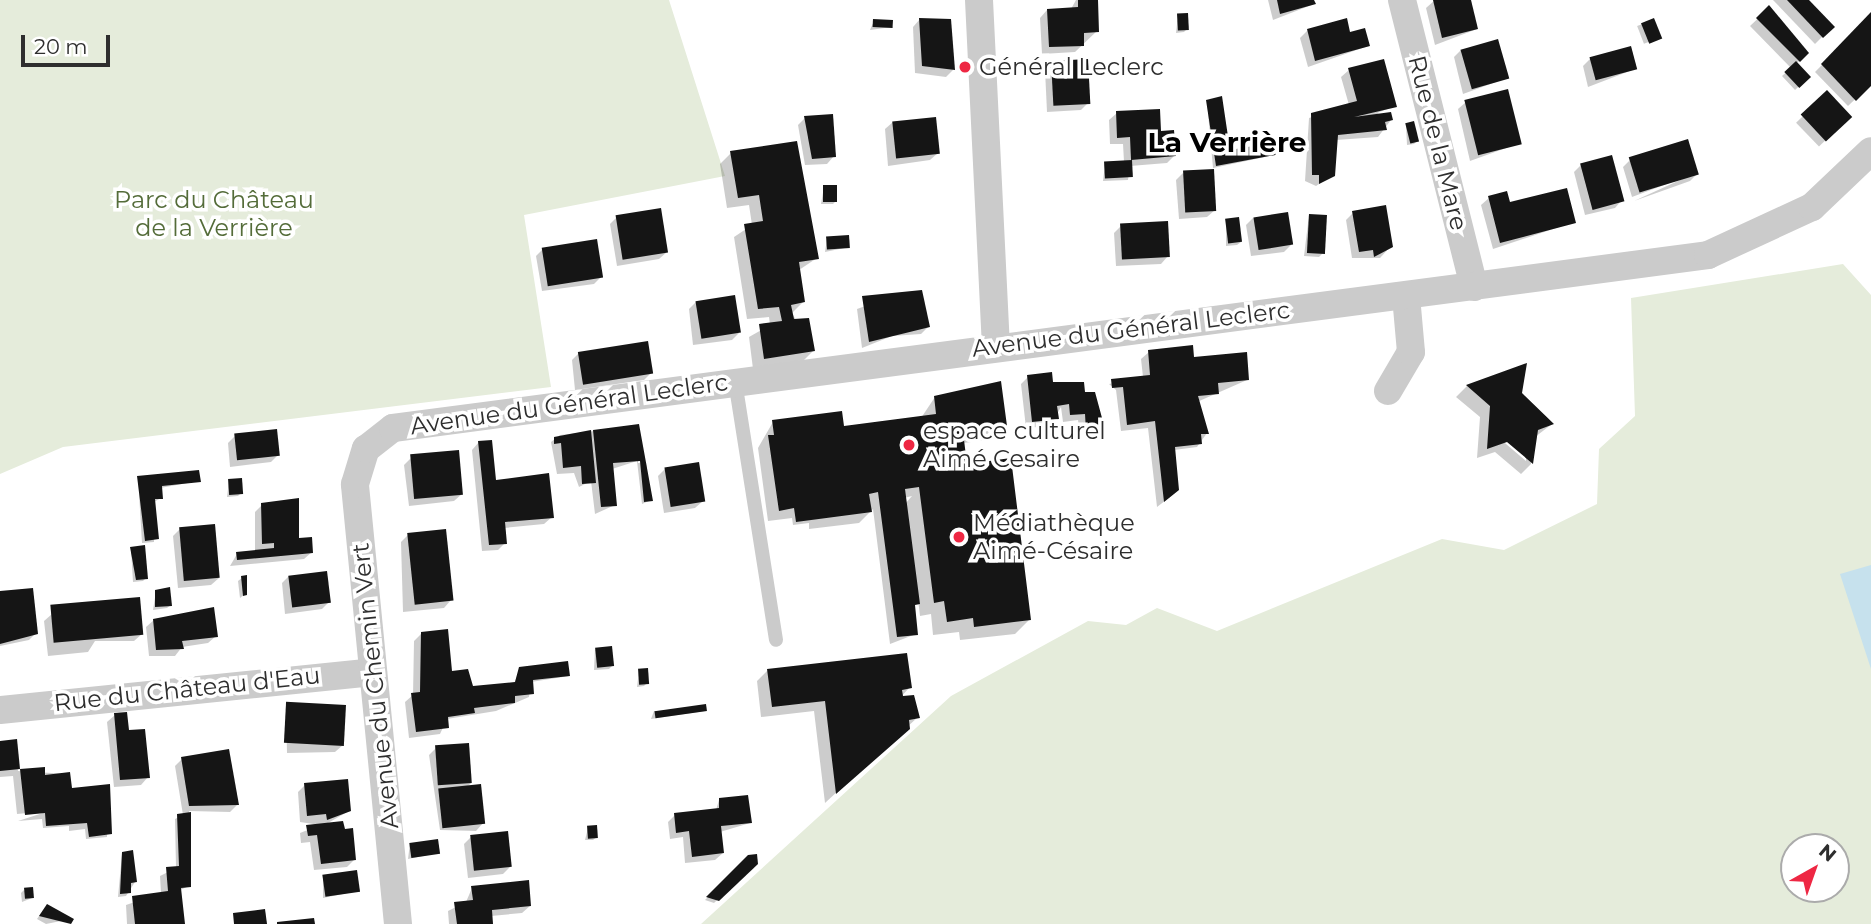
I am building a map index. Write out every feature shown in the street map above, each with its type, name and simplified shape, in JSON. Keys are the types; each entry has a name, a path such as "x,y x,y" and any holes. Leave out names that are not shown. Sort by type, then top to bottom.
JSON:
{"street":[{"path":"979,0 996,345"},
{"name":"Rue de la Mare","path":"1402,0 1474,287"},
{"name":"Avenue du Général Leclerc","path":"366,449 393,428 996,345 1406,296 1708,255 1812,207 1871,151"},
{"path":"1388,391 1411,352 1406,296"},
{"name":"Avenue du Chemin Vert","path":"366,449 355,484 398,924"},
{"name":"Rue du Château d'Eau","path":"0,709 373,672"}],"lane":[{"path":"736,381 776,640"}],"green space":[{"name":"Parc du Château de la Verrière","path":"0,0 669,0 725,176 524,215 551,387 63,447 0,474"},
{"path":"1843,264 1871,295 1871,924 701,924 951,696 1088,621 1126,625 1157,608 1217,631 1442,539 1504,550 1597,504 1599,449 1635,416 1631,298"}],"water":[{"path":"1871,565 1871,669 1840,574"}],"building":[{"path":"1078,0 1098,0 1099,32 1084,33 1084,46 1049,47 1047,9 1078,7"},
{"path":"1277,0 1314,0 1316,4 1280,14"},
{"path":"1433,0 1471,0 1478,29 1442,38"},
{"path":"1787,0 1809,0 1835,27 1823,38"},
{"path":"1769,5 1809,53 1800,62 1756,18"},
{"path":"1871,12 1871,86 1856,101 1821,64"},
{"path":"1188,13 1189,30 1178,31 1177,14"},
{"path":"919,18 951,19 955,70 922,66"},
{"path":"1347,18 1350,32 1365,28 1370,46 1315,61 1307,29"},
{"path":"1654,18 1662,38 1649,44 1641,23"},
{"path":"873,19 893,20 893,28 873,27"},
{"path":"1498,39 1509,78 1472,89 1461,50"},
{"path":"1631,46 1637,69 1596,80 1589,57"},
{"path":"1088,59 1090,104 1053,106 1051,61"},
{"path":"1384,59 1397,107 1354,117 1391,112 1393,120 1385,122 1387,130 1338,135 1335,176 1319,184 1319,175 1312,175 1311,113 1357,101 1348,68"},
{"path":"1796,61 1811,77 1799,88 1784,72"},
{"path":"1508,89 1522,144 1478,155 1464,100"},
{"path":"1827,90 1852,117 1826,142 1801,115"},
{"path":"1222,96 1230,150 1283,141 1286,153 1216,166 1206,100"},
{"path":"1160,109 1161,131 1174,130 1176,156 1131,160 1130,137 1117,138 1116,111"},
{"path":"833,114 836,157 812,159 804,116"},
{"path":"936,117 940,154 896,158 892,122"},
{"path":"1414,121 1419,141 1410,144 1405,123"},
{"path":"1688,139 1699,174 1640,193 1629,157"},
{"path":"797,141 819,259 799,262 805,302 791,305 794,319 809,318 815,351 764,359 759,324 782,321 779,307 758,309 744,224 763,221 759,195 738,198 730,151"},
{"path":"1612,155 1624,201 1593,210 1580,164"},
{"path":"1132,160 1133,177 1105,178 1104,161"},
{"path":"1214,169 1216,211 1185,213 1183,171"},
{"path":"823,185 837,185 837,202 823,202"},
{"path":"1567,188 1576,223 1500,243 1488,196 1507,191 1510,202"},
{"path":"1386,205 1393,247 1374,257 1373,250 1359,252 1352,211"},
{"path":"661,208 668,252 623,260 616,215"},
{"path":"1288,212 1293,245 1259,250 1253,217"},
{"path":"1309,214 1327,215 1325,254 1307,253"},
{"path":"1239,217 1242,242 1228,244 1225,219"},
{"path":"1168,221 1170,257 1122,259 1120,224"},
{"path":"849,235 850,248 827,250 826,237"},
{"path":"597,239 603,278 548,286 542,248"},
{"path":"922,290 930,327 869,342 862,296"},
{"path":"735,295 741,333 701,339 695,301"},
{"path":"648,341 653,374 583,385 578,352"},
{"path":"1193,345 1194,357 1247,352 1249,380 1218,383 1219,394 1198,396 1209,434 1201,434 1202,444 1175,447 1179,490 1164,502 1155,421 1127,425 1123,387 1112,388 1111,379 1150,375 1148,350"},
{"path":"1527,363 1522,393 1554,424 1538,430 1533,464 1507,442 1487,449 1490,406 1466,385"},
{"path":"1052,372 1053,382 1084,382 1085,392 1095,392 1105,429 1086,431 1085,414 1070,415 1069,404 1057,406 1059,419 1032,422 1027,375"},
{"path":"1001,381 1007,426 963,432 967,464 1011,458 1031,620 974,627 973,618 947,622 944,601 934,603 919,487 905,489 920,604 915,605 918,635 897,637 878,492 869,494 872,512 796,522 794,508 779,511 768,435 774,435 772,420 842,411 844,426 936,414 934,396"},
{"path":"639,424 653,501 644,502 640,461 613,463 617,506 601,507 593,430"},
{"path":"277,429 280,456 237,460 234,433"},
{"path":"591,430 596,483 582,484 581,466 563,468 561,443 554,444 554,437"},
{"path":"492,440 496,480 549,473 554,518 505,522 507,544 489,545 478,441"},
{"path":"459,450 463,495 414,499 410,454"},
{"path":"699,462 705,502 671,507 664,467"},
{"path":"199,470 201,482 162,486 163,499 155,499 159,539 145,541 137,476"},
{"path":"242,478 243,494 229,495 228,479"},
{"path":"299,498 299,538 312,537 313,553 237,560 236,552 274,548 274,543 262,544 261,503"},
{"path":"215,524 220,578 184,581 179,527"},
{"path":"446,529 454,601 415,605 407,533"},
{"path":"145,545 148,579 136,580 130,547"},
{"path":"327,571 331,603 292,608 288,576"},
{"path":"247,575 247,595 243,596 241,576"},
{"path":"170,587 172,606 155,607 155,590"},
{"path":"33,588 38,634 0,644 0,591"},
{"path":"140,597 143,635 54,643 50,605"},
{"path":"214,607 218,637 182,641 184,649 156,650 153,619"},
{"path":"448,629 452,671 468,669 473,686 515,682 519,667 568,661 570,676 533,680 534,694 515,696 515,703 474,708 475,713 448,717 449,728 416,732 411,693 420,692 421,632"},
{"path":"612,646 614,666 597,668 595,648"},
{"path":"907,653 912,688 902,690 903,696 914,695 920,718 909,720 910,729 836,794 825,701 772,707 767,669"},
{"path":"648,668 649,684 639,685 638,669"},
{"path":"286,702 346,705 344,746 284,743"},
{"path":"706,704 707,711 655,718 655,711"},
{"path":"127,712 129,730 145,729 150,778 120,780 114,713"},
{"path":"17,739 20,769 0,771 0,741"},
{"path":"469,743 472,783 438,785 435,745"},
{"path":"229,749 239,805 189,806 181,757"},
{"path":"45,767 45,775 70,772 72,788 110,784 112,834 89,837 87,823 46,826 45,813 25,815 20,769"},
{"path":"348,779 351,811 327,820 326,814 307,816 304,783"},
{"path":"481,784 485,824 442,828 438,788"},
{"path":"748,795 752,823 721,826 724,853 692,857 689,831 676,833 674,813 719,808 719,798"},
{"path":"191,812 191,887 181,888 185,924 135,924 132,896 168,891 166,867 179,866 177,814"},
{"path":"343,821 345,829 353,828 356,860 321,864 317,835 308,836 306,825"},
{"path":"597,825 598,838 588,839 587,826"},
{"path":"508,831 512,867 474,871 470,835"},
{"path":"438,839 440,854 411,858 409,843"},
{"path":"133,850 137,882 131,883 131,893 120,894 122,852"},
{"path":"757,854 758,864 719,901 706,897 748,855"},
{"path":"357,870 360,892 325,897 322,875"},
{"path":"529,880 531,906 492,910 493,924 457,924 454,902 473,900 471,886"},
{"path":"33,887 34,898 25,899 24,888"},
{"path":"47,904 74,919 71,924 39,916"},
{"path":"265,909 267,924 234,924 233,913"},
{"path":"314,918 315,924 277,924 277,922"}],"place":[{"name":"Général Leclerc","path":"965,67"},
{"name":"espace culturel Aimé Cesaire","path":"909,445"},
{"name":"Médiathèque Aimé-Césaire","path":"959,537"}],"district":[{"name":"La Verrière","path":"1227,142"}]}
